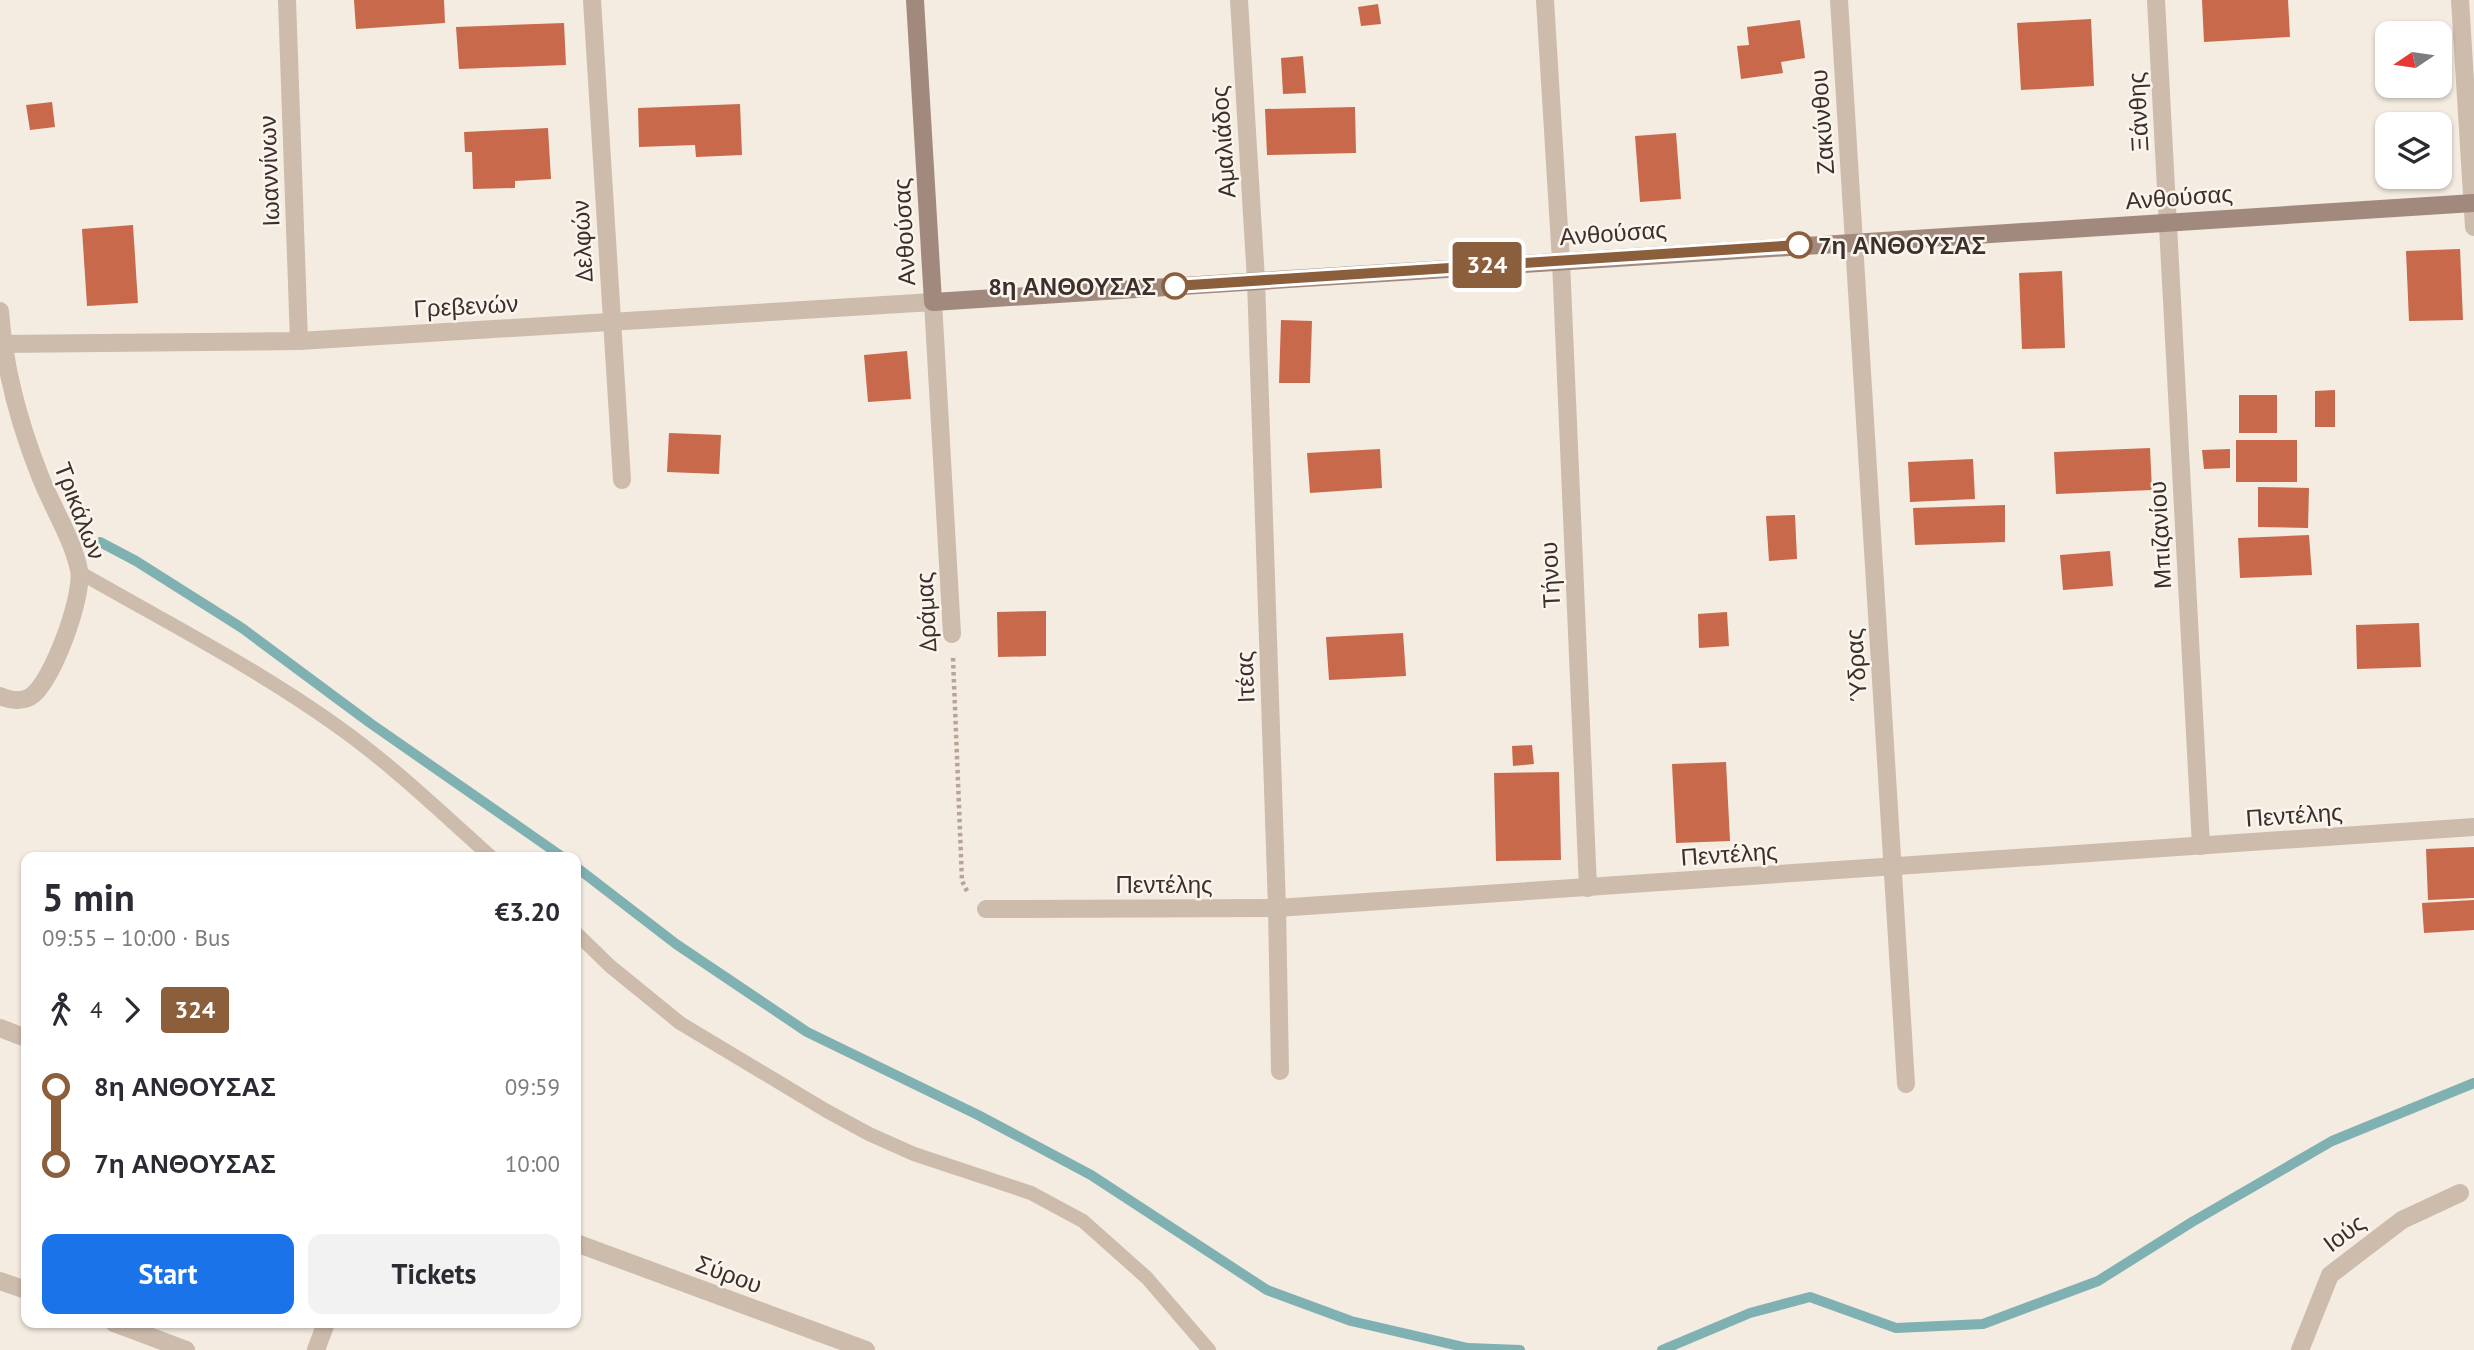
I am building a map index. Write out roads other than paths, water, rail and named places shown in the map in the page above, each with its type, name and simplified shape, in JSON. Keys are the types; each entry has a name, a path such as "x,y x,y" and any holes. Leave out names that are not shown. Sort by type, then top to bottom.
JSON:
{"street":[{"name":"Ιωαννίνων","path":"287,0 299,341"},
{"name":"Δελφών","path":"592,0 622,480"},
{"name":"Ανθούσας","path":"915,0 933,302 2473,203"},
{"name":"Αμαλιάδος","path":"1238,0 1256,281"},
{"name":"Τήνου","path":"1545,0 1561,261 1588,888"},
{"name":"Ζακύνθου","path":"1839,0 1854,242"},
{"name":"Ξάνθης","path":"2155,0 2168,222"},
{"path":"2460,0 2474,227"},
{"name":"Μπιζανίου","path":"2168,222 2201,846"},
{"name":"Ύδρας","path":"1854,242 1906,1084"},
{"name":"Ιτέας","path":"1256,281 1280,1071"},
{"name":"Γρεβενών","path":"1,344 299,341 933,302"},
{"name":"Δράμας","path":"933,302 952,634"},
{"name":"Τρικάλων","path":"0,311 1,344 12,393 36,465 65,530 79,572 71,624 44,684 30,697 10,701 0,696"},
{"name":"Πεντέλης","path":"986,909 1277,908 2474,827"},
{"path":"0,1028 21,1036"},
{"name":"Ιούς","path":"2300,1350 2330,1275 2402,1220 2460,1193"},
{"name":"Σύρου","path":"581,1245 866,1350"},
{"path":"0,1281 21,1288"},
{"path":"127,1328 186,1350"},
{"path":"316,1350 324,1328"}],"lane":[{"path":"79,572 239,663 338,727 383,761 485,852"},
{"path":"581,938 610,966 680,1023 825,1110 914,1154 1031,1193 1083,1221 1147,1278 1209,1350"}],"waterway":[{"path":"100,542 136,561 242,628 370,723 555,852"},
{"path":"581,871 676,944 807,1032 978,1115 1091,1175 1267,1290 1351,1321 1468,1348 1520,1350"},
{"path":"1662,1350 1750,1313 1810,1297 1896,1328 1983,1324 2098,1281 2192,1222 2332,1141 2474,1083"}],"place":[{"name":"7η ΑΝΘΟΥΣΑΣ","path":"1799,245"},
{"name":"8η ΑΝΘΟΥΣΑΣ","path":"1175,286"}]}
